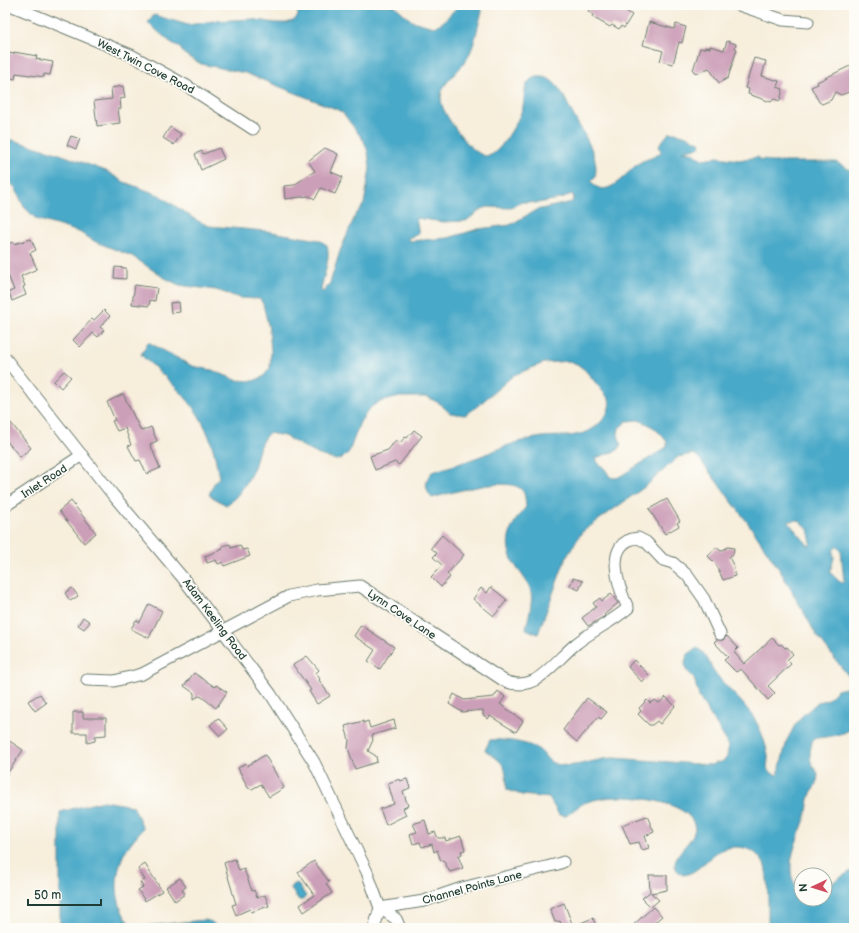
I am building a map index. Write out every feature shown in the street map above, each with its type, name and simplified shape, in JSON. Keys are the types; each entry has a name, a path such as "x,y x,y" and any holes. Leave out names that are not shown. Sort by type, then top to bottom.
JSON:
{"street":[{"name":"West Twin Cove Road","path":"10,5 131,55 187,86 253,129"},
{"path":"742,5 783,20 808,22"},
{"name":"Adam Keeling Road","path":"5,358 82,455 182,576 270,693 314,762 358,852 380,908"},
{"name":"Inlet Road","path":"5,506 82,455"},
{"name":"Lynn Cove Lane","path":"87,680 114,681 142,674 289,596 317,590 360,586 503,680 515,684 524,684 540,677 578,642 628,608 620,591 617,578 618,551 622,544 631,538 642,539 663,560 673,564 686,575 704,600 720,634"},
{"name":"Channel Points Lane","path":"380,908 424,901 457,889 563,862"},
{"path":"374,928 380,908 396,919 400,928"}],"water":[{"path":"298,5 394,5 412,21 434,27 443,22 459,5 481,5 482,12 470,53 460,68 443,88 441,95 442,104 446,114 453,125 464,140 476,151 482,155 488,156 493,154 498,150 517,122 522,110 525,90 529,81 535,77 546,78 557,86 587,139 593,154 596,169 595,177 591,181 597,187 603,189 616,184 639,163 661,152 659,145 669,133 682,134 701,143 700,147 682,151 691,152 702,159 718,157 739,160 758,157 761,161 764,159 770,162 836,162 854,172 854,727 844,733 813,739 810,757 812,765 818,773 817,785 811,792 805,819 792,857 791,866 793,879 793,907 833,907 833,882 854,869 854,928 768,928 766,869 760,858 755,853 736,847 722,850 716,853 697,869 683,875 675,867 675,862 691,839 695,829 692,820 685,813 675,807 651,800 610,797 584,803 566,816 559,815 549,798 522,795 507,790 504,766 485,750 490,740 502,740 528,744 538,749 555,764 567,766 607,758 711,765 723,761 727,757 727,742 699,697 694,678 686,670 685,662 687,655 697,648 704,653 716,674 754,718 767,748 767,768 770,772 778,775 787,740 801,717 818,702 827,700 837,690 850,687 849,677 817,636 781,572 748,523 698,457 693,454 678,457 646,486 582,532 566,558 538,634 526,629 531,606 531,592 527,582 512,560 508,544 511,529 515,521 526,507 523,491 514,485 503,484 478,487 432,498 426,485 429,475 432,472 467,461 513,443 543,437 571,436 592,429 603,420 608,412 610,403 609,399 585,370 577,364 569,361 544,363 514,375 465,415 450,413 439,403 427,397 400,397 379,402 371,407 360,422 349,452 343,458 336,460 319,455 284,436 269,433 261,444 254,467 246,483 235,498 226,505 209,495 215,481 219,478 215,456 202,422 194,408 183,395 141,355 148,342 192,366 212,370 236,380 253,381 263,377 270,368 271,351 269,329 263,304 260,299 240,298 216,290 179,285 163,277 132,256 96,242 79,232 36,219 24,207 15,187 5,179 5,138 54,152 106,171 124,182 159,195 196,220 209,226 266,231 319,240 327,245 328,251 321,291 323,292 330,283 340,251 355,216 364,204 370,168 368,152 364,141 343,113 336,109 245,73 201,64 184,54 180,48 169,41 148,23 154,15 188,25 213,21 251,19 276,23 293,21 298,16","holes":["571,194 574,196 572,202 536,210 510,225 478,229 448,238 409,241 408,238 419,234 416,218 443,222 466,221 482,209 488,207 509,208 522,202 538,203 564,198","638,420 658,431 667,442 667,447 619,477 610,477 605,469 598,463 596,458 618,450 621,444 618,435 619,428 627,421","798,520 808,529 811,543 809,546 789,523 790,521","837,546 841,551 844,582 840,582 830,572 834,558 833,551"]},
{"path":"103,801 133,806 143,828 125,852 118,874 117,884 119,903 122,912 133,927 205,920 212,922 218,928 58,928 60,920 60,812"},
{"path":"297,883 306,896 303,900 299,900 290,888 292,885"}],"building":[{"path":"591,5 617,5 632,15 624,28 621,26 619,29 612,25 610,27 592,17 593,15 588,11"},
{"path":"649,22 674,29 676,24 686,27 682,43 679,42 673,64 660,61 663,51 643,45"},
{"path":"727,41 736,44 735,48 737,49 728,78 719,83 709,68 698,73 694,72 693,70 700,48 710,48 710,46 724,50"},
{"path":"14,52 37,56 36,59 53,62 50,75 44,74 44,77 16,73 15,79 5,77 9,53 14,54"},
{"path":"754,58 766,61 762,76 779,81 777,87 783,89 780,101 774,99 771,102 748,94 749,89 745,88"},
{"path":"854,64 854,85 849,92 841,95 835,92 831,100 822,104 819,102 811,87 818,84 817,82"},
{"path":"123,86 125,98 120,99 121,109 118,109 120,123 97,126 94,101 112,99 111,88"},
{"path":"170,127 181,134 174,145 163,138"},
{"path":"71,136 80,139 76,149 67,145"},
{"path":"219,148 224,159 201,170 195,154 202,151 203,154"},
{"path":"325,148 338,154 331,172 343,177 335,194 321,188 315,199 309,196 285,199 284,186 294,185 315,171 308,161"},
{"path":"31,239 36,250 30,253 37,269 21,276 25,286 23,287 26,295 12,301 9,292 14,290 5,268 5,245"},
{"path":"115,267 126,268 126,279 114,278"},
{"path":"135,285 157,288 155,301 150,300 149,306 132,304"},
{"path":"179,302 180,312 171,313 170,303"},
{"path":"104,310 110,316 100,327 104,330 98,337 93,333 80,347 73,340 92,319 94,320"},
{"path":"64,371 71,377 61,388 54,381"},
{"path":"123,394 141,431 151,427 157,441 150,444 160,468 147,474 140,460 136,461 128,446 131,445 125,428 117,431 112,421 115,420 107,402"},
{"path":"11,423 31,448 20,457 5,439 5,429"},
{"path":"414,430 422,436 399,465 395,462 375,470 370,456 388,450 396,440 400,443"},
{"path":"667,499 680,521 677,523 679,526 665,534 649,509"},
{"path":"71,501 96,533 84,543 59,511"},
{"path":"442,535 464,555 447,574 450,577 441,587 431,577 442,565 433,557 437,553 431,548"},
{"path":"230,544 231,548 240,545 242,550 247,549 250,556 224,566 223,562 218,564 216,560 207,563 205,556 223,549 222,546"},
{"path":"716,547 721,551 728,547 734,548 733,554 729,557 734,567 735,576 723,580 716,564 708,556"},
{"path":"573,578 583,581 579,590 570,586"},
{"path":"491,587 507,600 494,616 473,599 481,588 487,593"},
{"path":"72,588 78,596 70,601 65,593"},
{"path":"611,594 618,603 604,615 605,616 588,626 582,618 596,607 593,603 600,598 602,601"},
{"path":"149,604 162,611 149,638 131,629 136,620 140,622"},
{"path":"83,617 90,622 84,629 78,625"},
{"path":"361,625 394,647 380,669 368,661 375,650 354,636"},
{"path":"727,636 738,648 734,652 744,664 772,638 779,645 781,644 785,648 787,647 793,654 787,660 791,664 768,686 775,693 768,700 741,669 736,672 724,660 728,657 714,642 716,640 723,640"},
{"path":"307,656 319,670 316,673 330,696 317,704 309,691 311,690 293,665"},
{"path":"634,660 649,675 642,682 628,667"},
{"path":"194,673 215,687 216,685 227,692 216,708 202,697 199,696 194,699 194,693 184,686"},
{"path":"498,691 505,697 500,704 523,721 516,732 490,716 488,719 483,715 483,710 462,712 449,704 454,694 464,700 494,697"},
{"path":"40,694 46,703 35,711 28,701"},
{"path":"666,697 675,706 660,724 657,721 652,725 649,725 638,714 641,711 639,708 647,700 650,703 655,700 659,703"},
{"path":"587,698 607,712 601,719 598,717 577,742 563,730"},
{"path":"73,712 83,712 83,718 106,718 106,735 95,736 95,741 87,743 87,733 73,733"},
{"path":"218,718 228,729 220,736 210,725"},
{"path":"394,720 396,728 372,735 373,740 368,751 376,756 377,762 355,769 348,748 349,740 345,726 368,721 370,728"},
{"path":"5,738 23,750 5,777"},
{"path":"265,755 284,788 269,797 261,784 252,789 248,788 238,768 246,763 247,766"},
{"path":"400,779 400,781 407,779 410,788 403,791 408,806 403,808 406,815 386,825 380,809 394,804 388,783"},
{"path":"647,816 654,832 645,836 649,848 642,850 639,842 630,844 622,825"},
{"path":"425,820 429,834 435,832 438,838 445,838 446,841 461,836 465,850 461,851 462,854 458,856 463,868 450,872 443,860 441,861 437,850 434,852 432,844 422,847 420,842 413,844 410,834 417,832 413,824"},
{"path":"235,859 239,871 244,869 252,891 254,890 257,898 265,895 269,906 251,912 250,909 236,915 232,905 236,904 224,863"},
{"path":"314,861 329,882 326,884 332,893 304,912 300,905 314,895 298,872"},
{"path":"145,864 162,891 145,901 138,890 143,887 140,882 145,880 138,869"},
{"path":"649,875 667,875 667,890 651,893 659,900 651,907 642,898 650,892"},
{"path":"180,878 186,887 182,890 185,894 175,901 166,887"},
{"path":"564,903 573,926 593,918 597,928 563,928 560,921 555,922 550,909"},
{"path":"653,907 662,916 653,924 656,928 630,928"}]}
